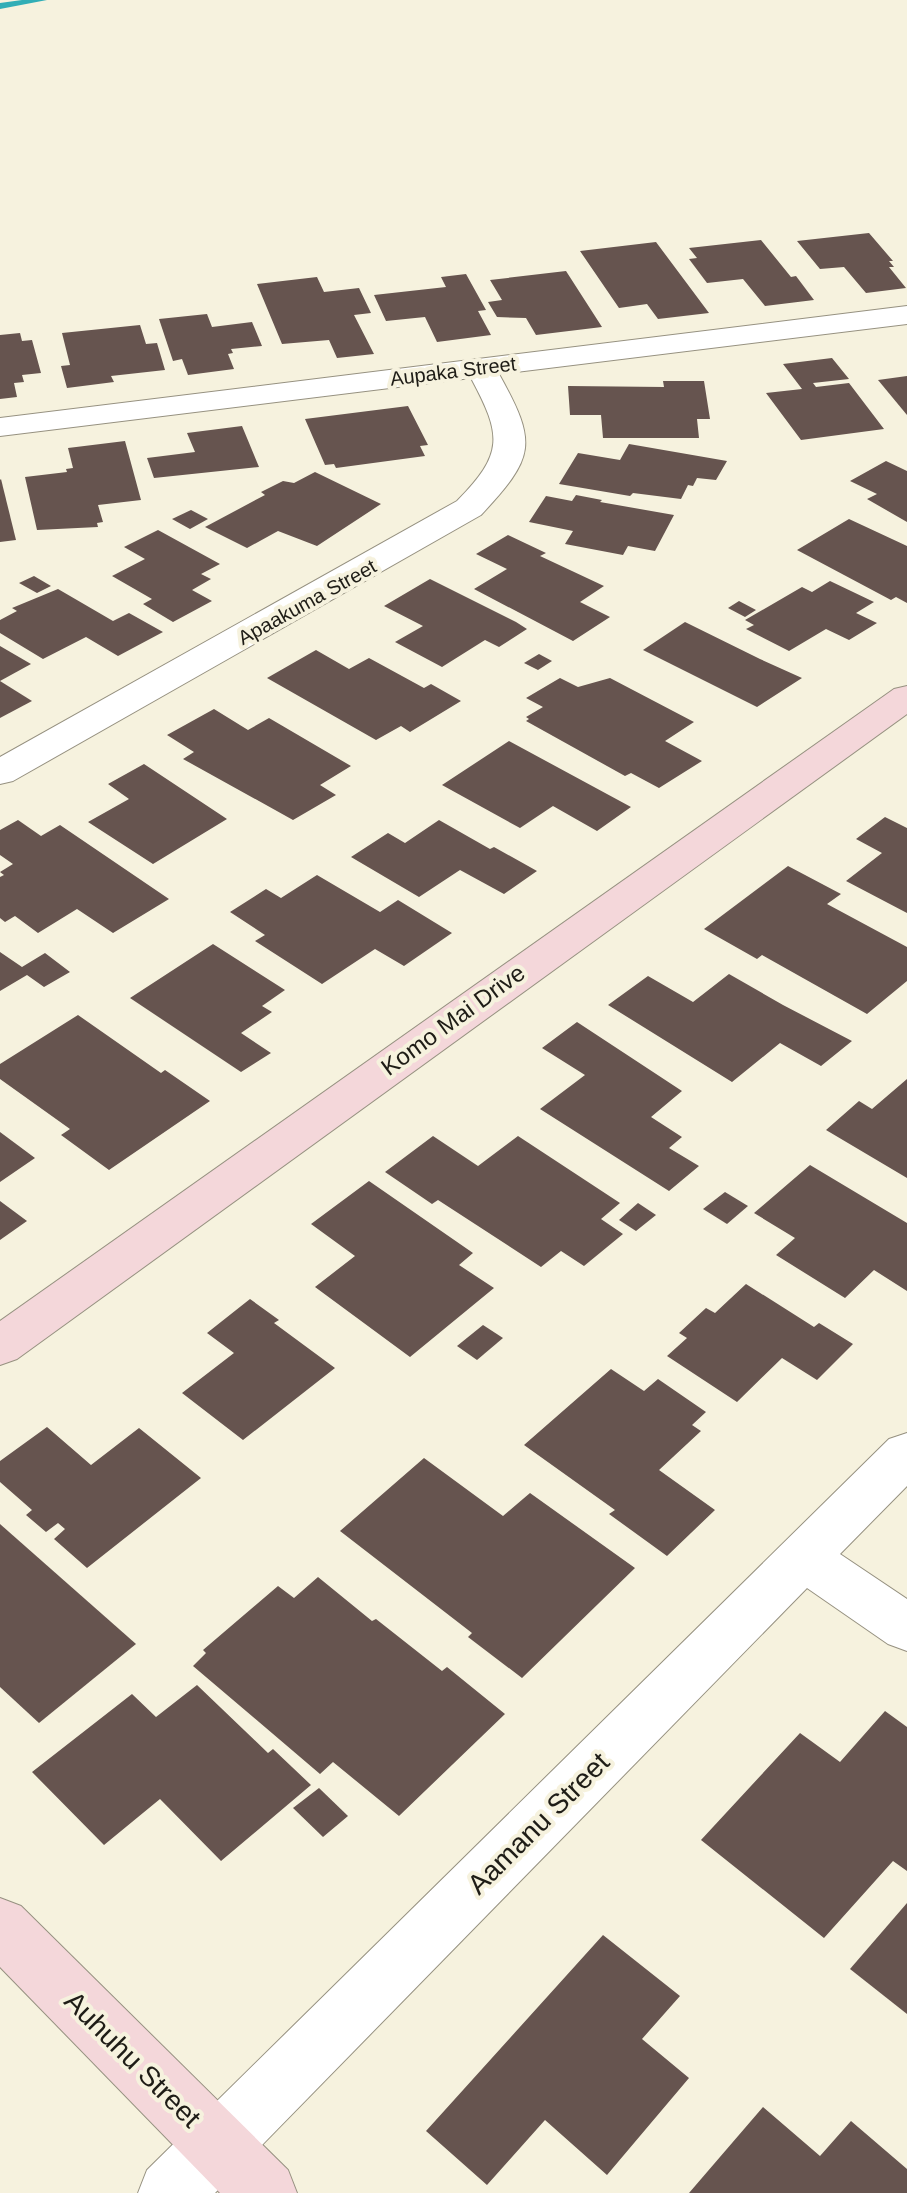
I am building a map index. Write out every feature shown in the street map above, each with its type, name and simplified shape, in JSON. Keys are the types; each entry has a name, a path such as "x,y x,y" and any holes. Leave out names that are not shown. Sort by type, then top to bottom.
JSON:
{"street":[{"name":"Aupaka Street","path":"0,427 907,315"},
{"name":"Apaakuma Street","path":"0,773 469,508 506,467 513,449 509,420 480,367"},
{"name":"Komo Mai Drive","path":"0,1346 907,697"},
{"name":"Aamanu Street","path":"170,2193 907,1453"},
{"path":"803,1557 907,1628"},
{"name":"Auhuhu Street","path":"0,1926 265,2193"}],"building":[{"path":"869,233 893,261 889,261 894,267 889,267 906,288 866,293 844,267 820,269 797,241"},
{"path":"761,240 814,300 765,306 743,279 707,283 689,259 697,258 689,248"},
{"path":"656,242 709,313 658,319 647,304 619,308 580,251"},
{"path":"566,271 602,327 536,335 526,318 497,317 488,302 502,300 490,280"},
{"path":"466,274 486,310 478,311 491,335 437,342 425,317 386,321 374,295 446,287 441,277"},
{"path":"317,277 324,292 359,288 371,313 354,315 374,354 337,358 329,340 282,344 257,284"},
{"path":"207,314 212,327 252,322 262,346 231,349 233,353 228,354 234,369 188,375 182,359 173,361 159,319"},
{"path":"140,325 146,344 157,343 165,370 111,376 114,382 67,388 61,366 70,365 62,333"},
{"path":"20,333 22,341 32,340 41,373 22,375 24,382 14,383 17,397 0,399 0,335"},
{"path":"832,358 849,379 813,383 816,387 849,383 884,429 801,440 766,393 802,389 783,364"},
{"path":"907,376 907,415 878,380"},
{"path":"663,381 704,381 710,419 697,419 699,438 603,438 601,415 570,415 568,386 664,387"},
{"path":"408,406 428,445 420,446 425,456 336,468 334,464 325,465 305,419"},
{"path":"242,426 259,467 154,478 147,458 195,452 187,433"},
{"path":"125,441 141,500 98,505 103,522 97,523 98,527 37,530 25,477 67,472 66,469 73,468 68,448"},
{"path":"629,444 727,461 716,480 697,478 693,486 688,485 681,499 633,493 630,496 559,484 578,453 620,460"},
{"path":"886,461 907,471 907,522 867,499 877,494 850,481"},
{"path":"315,472 381,504 317,546 278,531 247,548 205,527 265,495 261,492 283,481 294,483"},
{"path":"0,480 16,540 0,542"},
{"path":"576,495 674,515 655,551 628,546 623,555 565,544 573,531 529,522 546,496 572,501"},
{"path":"191,510 208,519 190,529 172,519"},
{"path":"849,519 907,546 907,603 896,597 891,600 797,550"},
{"path":"158,530 220,564 201,574 211,579 192,590 212,601 173,622 143,604 152,599 112,576 145,559 124,547"},
{"path":"508,535 546,553 540,556 604,586 580,602 610,617 573,641 474,589 507,569 476,554"},
{"path":"34,576 51,586 37,593 19,583"},
{"path":"430,579 527,629 499,647 485,640 442,667 395,642 423,626 384,606"},
{"path":"830,581 874,602 856,613 877,623 849,640 826,629 789,651 746,629 754,625 745,620 802,587 812,592"},
{"path":"58,589 113,621 129,613 163,632 118,656 86,637 43,659 0,633 0,620 17,611 12,608"},
{"path":"739,601 756,610 745,617 728,608"},
{"path":"685,622 802,678 757,707 643,650"},
{"path":"0,646 31,664 0,681"},
{"path":"316,650 349,669 369,658 424,688 431,684 461,701 410,732 401,726 376,740 267,678"},
{"path":"539,654 552,661 538,670 524,663"},
{"path":"560,678 578,687 610,678 694,722 665,741 702,761 659,788 631,773 625,776 526,721 529,719 526,717 543,707 526,698"},
{"path":"0,681 32,701 0,718"},
{"path":"214,709 248,730 269,718 351,766 320,785 336,795 293,820 183,759 194,752 167,735"},
{"path":"509,741 631,807 597,831 553,806 520,828 442,785"},
{"path":"144,764 227,819 153,864 88,822 129,799 108,784"},
{"path":"885,817 907,828 907,913 846,881 882,853 856,839"},
{"path":"18,820 41,836 60,825 169,899 113,933 77,909 38,933 15,916 5,922 0,918 0,877 4,875 0,872 13,864 0,855 0,830"},
{"path":"439,820 537,871 504,894 460,870 419,897 351,857 388,833 405,843"},
{"path":"788,866 841,894 827,904 907,947 907,981 867,1014 762,955 757,959 704,929"},
{"path":"317,875 380,912 398,900 452,933 404,966 375,949 322,984 255,941 265,935 230,912 266,889 281,898"},
{"path":"213,944 285,990 262,1006 272,1012 241,1033 271,1053 241,1072 130,998"},
{"path":"0,952 22,967 45,953 70,972 44,987 27,975 0,991"},
{"path":"729,974 852,1041 821,1066 780,1043 732,1082 608,1005 648,976 693,1002"},
{"path":"78,1015 161,1073 165,1070 210,1101 109,1170 61,1135 70,1129 0,1079 0,1064"},
{"path":"577,1022 682,1091 651,1117 682,1137 669,1148 699,1166 669,1191 540,1109 585,1075 542,1048"},
{"path":"907,1079 907,1178 826,1130 859,1101 872,1109"},
{"path":"0,1132 35,1158 0,1182"},
{"path":"433,1136 478,1166 518,1136 620,1203 601,1219 623,1234 584,1266 561,1251 541,1267 438,1200 432,1204 385,1172"},
{"path":"810,1165 907,1223 907,1291 874,1270 845,1298 776,1255 795,1238 754,1213"},
{"path":"369,1181 473,1253 459,1265 494,1288 410,1357 315,1287 355,1256 311,1224"},
{"path":"725,1192 748,1206 727,1224 703,1209"},
{"path":"0,1201 27,1221 0,1240"},
{"path":"638,1203 656,1215 636,1231 619,1220"},
{"path":"746,1284 814,1327 819,1323 853,1344 817,1380 782,1358 737,1402 667,1356 687,1338 679,1333 706,1308 715,1313"},
{"path":"250,1299 279,1320 274,1323 335,1368 243,1440 182,1393 234,1353 207,1333"},
{"path":"483,1325 503,1338 477,1360 457,1346"},
{"path":"611,1369 644,1391 658,1379 706,1412 692,1425 701,1431 659,1470 715,1510 667,1556 609,1514 615,1510 524,1445"},
{"path":"47,1427 91,1465 139,1428 201,1478 87,1568 54,1539 65,1529 58,1523 46,1532 26,1515 32,1510 0,1482 0,1461"},
{"path":"424,1458 503,1516 530,1493 635,1568 522,1678 468,1637 472,1633 340,1531"},
{"path":"0,1524 136,1644 39,1723 0,1687"},
{"path":"318,1577 372,1621 376,1619 442,1671 447,1667 505,1714 399,1816 333,1762 320,1774 193,1666 206,1653 203,1650 278,1586 294,1598"},
{"path":"197,1685 268,1753 273,1749 311,1785 221,1861 160,1799 104,1845 32,1772 132,1694 156,1717"},
{"path":"885,1711 907,1727 907,1871 893,1861 824,1938 701,1840 800,1733 840,1762"},
{"path":"319,1788 348,1816 323,1837 293,1808"},
{"path":"907,1903 907,2014 850,1969"},
{"path":"603,1935 680,1996 642,2039 689,2078 607,2175 545,2120 487,2185 426,2131"},
{"path":"763,2107 820,2156 851,2121 907,2169 907,2193 689,2193"}],"waterway":[{"path":"0,6 42,0"}]}
